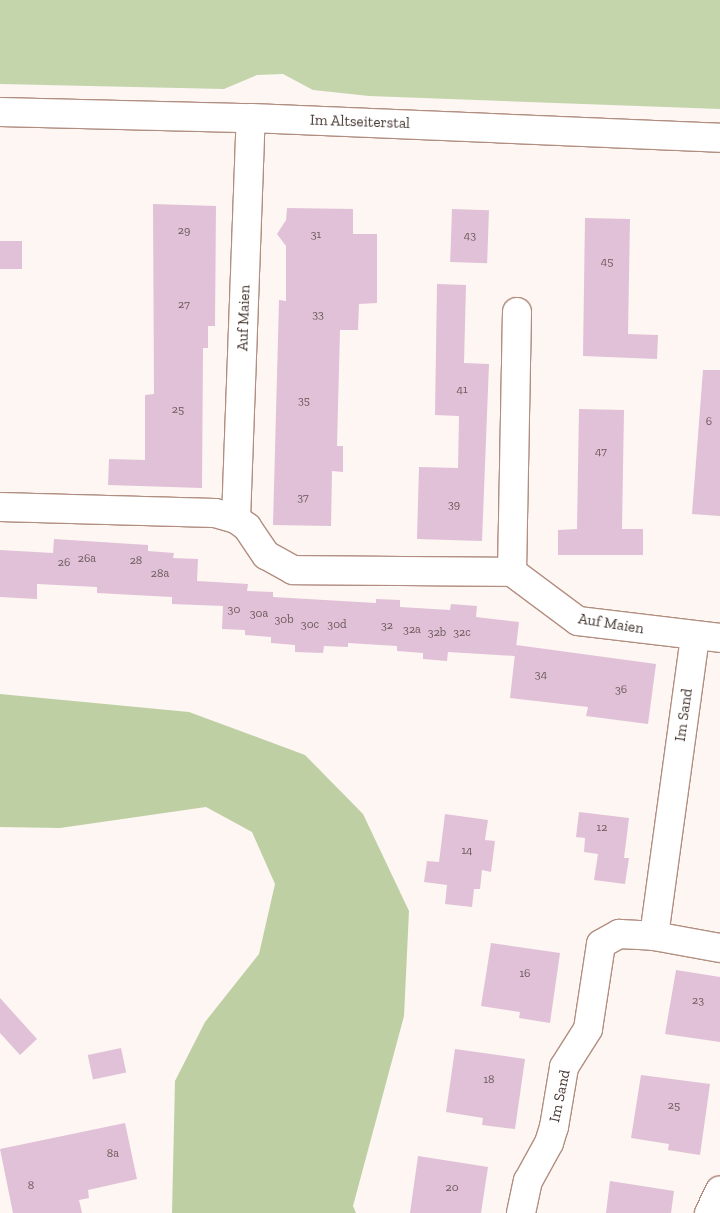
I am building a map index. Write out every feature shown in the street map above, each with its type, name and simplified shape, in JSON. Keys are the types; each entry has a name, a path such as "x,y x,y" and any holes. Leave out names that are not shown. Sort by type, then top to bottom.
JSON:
{"street":[{"name":"Im Altseiterstal","path":"0,112 251,118 720,138"},
{"name":"Auf Maien","path":"236,519 251,118"},
{"path":"0,506 215,513 236,519 247,527 266,555 293,570 512,572 517,312"},
{"name":"Auf Maien","path":"512,572 578,621 708,637"},
{"name":"Im Sand","path":"654,936 708,637"},
{"name":"Im Sand","path":"521,1213 528,1181 549,1143 564,1067 588,1028 601,944 619,934 654,936 720,948"},
{"path":"709,1213 720,1190"}],"green space":[{"path":"0,0 720,0 720,109 369,96 313,90 283,74 257,75 224,89 0,84"},
{"path":"0,694 189,712 305,755 363,814 409,911 404,1016 353,1206 356,1213 172,1213 175,1081 205,1022 259,954 275,884 252,832 206,807 60,828 0,827"}],"building":[{"path":"153,204 216,206 215,326 208,326 208,348 203,348 202,488 108,485 109,459 145,460 145,395 154,394"},
{"path":"287,208 353,209 353,234 377,234 377,303 359,304 358,330 340,330 337,446 343,446 343,472 332,471 331,526 273,525 279,300 286,301 286,246 277,234 286,220"},
{"path":"452,209 489,210 487,263 450,262"},
{"path":"585,218 630,219 628,334 658,335 657,359 583,356"},
{"path":"0,241 22,241 22,269 0,269"},
{"path":"437,284 466,285 464,363 489,364 482,541 417,539 419,467 458,468 459,416 435,415"},
{"path":"703,370 720,370 720,516 692,514"},
{"path":"579,409 624,410 622,529 643,529 643,555 558,555 558,530 577,529"},
{"path":"54,539 148,545 148,551 174,553 173,558 198,559 197,581 248,584 247,591 273,592 273,597 376,603 376,599 400,600 400,607 450,610 451,604 477,606 476,617 519,622 515,656 448,652 447,661 423,659 423,653 397,651 397,646 348,643 348,647 324,646 323,653 295,652 295,645 271,643 271,637 245,635 245,630 222,629 223,606 172,604 172,597 97,593 97,587 37,584 37,599 0,597 0,550 53,553"},
{"path":"516,645 656,664 648,724 586,716 588,707 510,698"},
{"path":"579,812 629,818 624,858 629,858 625,884 594,880 598,854 584,852 585,838 576,837"},
{"path":"445,814 488,820 485,840 495,841 491,872 482,870 480,889 474,889 472,907 445,904 447,885 424,882 427,861 439,862"},
{"path":"491,943 560,953 550,1023 519,1018 520,1012 481,1006"},
{"path":"676,970 720,977 720,1042 665,1034"},
{"path":"0,998 37,1039 20,1055 0,1033"},
{"path":"121,1048 126,1072 93,1080 88,1055"},
{"path":"455,1049 525,1059 515,1129 482,1125 483,1118 446,1112"},
{"path":"641,1075 710,1084 700,1155 668,1150 669,1144 631,1138"},
{"path":"125,1123 137,1179 88,1190 89,1198 79,1200 82,1213 13,1213 0,1149"},
{"path":"418,1156 488,1167 481,1213 410,1213"},
{"path":"610,1181 674,1191 671,1213 606,1213"}]}
